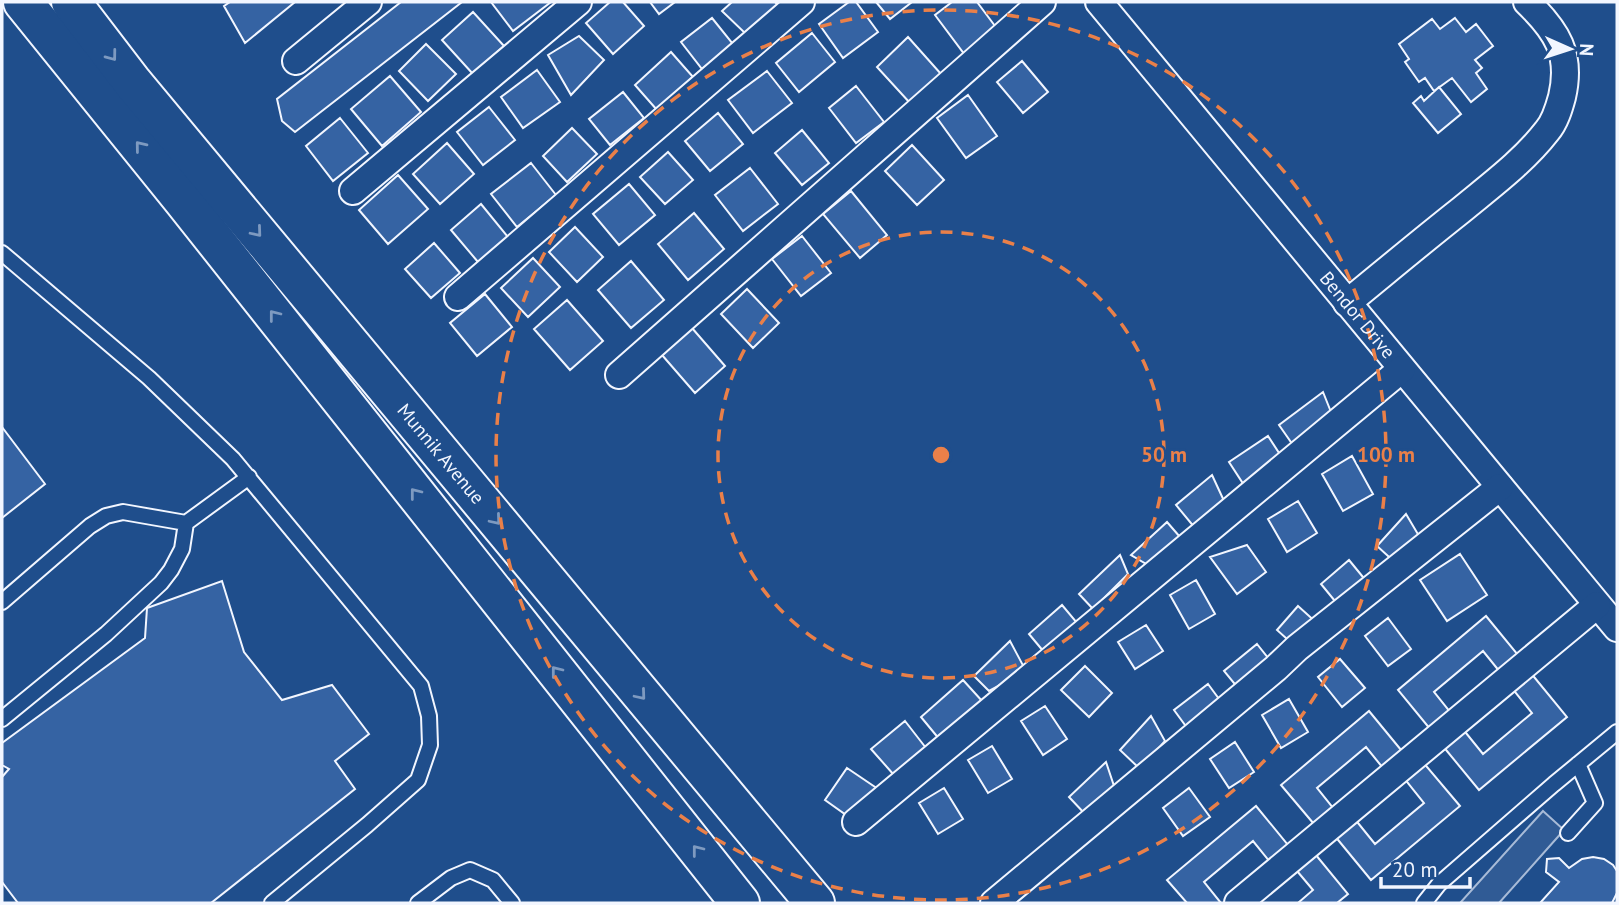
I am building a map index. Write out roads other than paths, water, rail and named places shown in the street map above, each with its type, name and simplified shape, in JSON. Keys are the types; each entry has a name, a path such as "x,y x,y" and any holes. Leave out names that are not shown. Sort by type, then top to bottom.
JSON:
{"main road":[{"path":"23,2 740,903"},
{"name":"Munnik Avenue","path":"71,2 141,94 815,903"}],"street":[{"path":"296,61 368,2"},
{"path":"353,191 578,2"},
{"path":"458,297 801,2"},
{"path":"618,374 1042,2"},
{"name":"Bendor Drive","path":"1099,2 1617,628"},
{"path":"1347,303 1498,179 1528,153 1549,129 1559,107 1565,83 1565,60 1557,37 1543,17 1527,2"},
{"path":"856,821 1402,369"},
{"path":"994,903 1297,648 1500,488"},
{"path":"1238,903 1597,605"}],"lane":[{"path":"2,253 149,378 233,459 421,686 429,716 430,745 418,780 272,903"},
{"path":"2,719 106,634 161,583 182,549 186,523 249,477"},
{"path":"2,601 90,526 106,516 123,512 186,523"},
{"path":"1424,903 1439,884 1617,732"},
{"path":"1568,833 1595,803 1578,764"},
{"path":"418,903 451,878 470,870 493,880 512,903"}]}
